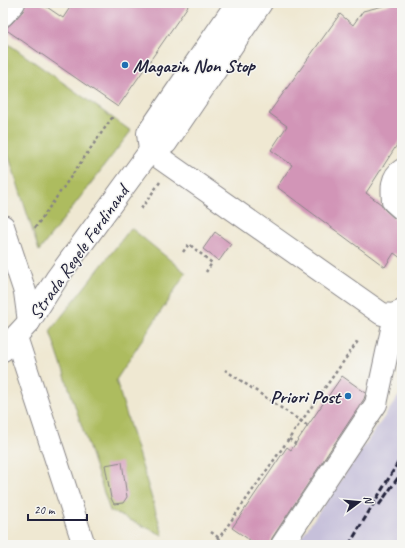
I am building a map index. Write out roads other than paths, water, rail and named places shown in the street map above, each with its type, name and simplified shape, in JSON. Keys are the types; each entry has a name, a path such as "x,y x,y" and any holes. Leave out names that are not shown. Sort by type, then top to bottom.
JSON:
{"street":[{"path":"3,16 14,3"},
{"path":"237,3 148,133 150,151 382,314 398,313"},
{"name":"Strada Regele Ferdinand","path":"16,336 150,151 166,143 261,3"},
{"path":"402,170 397,173 391,186 393,201 402,209"},
{"path":"3,226 25,292 16,336 84,545"},
{"path":"282,545 376,404 394,320 398,313"}],"railway":[{"path":"349,545 402,456"},
{"path":"379,505 402,472"}],"place":[{"name":"Magazin Non Stop","path":"125,65"},
{"name":"Priori Post","path":"348,396"}]}
